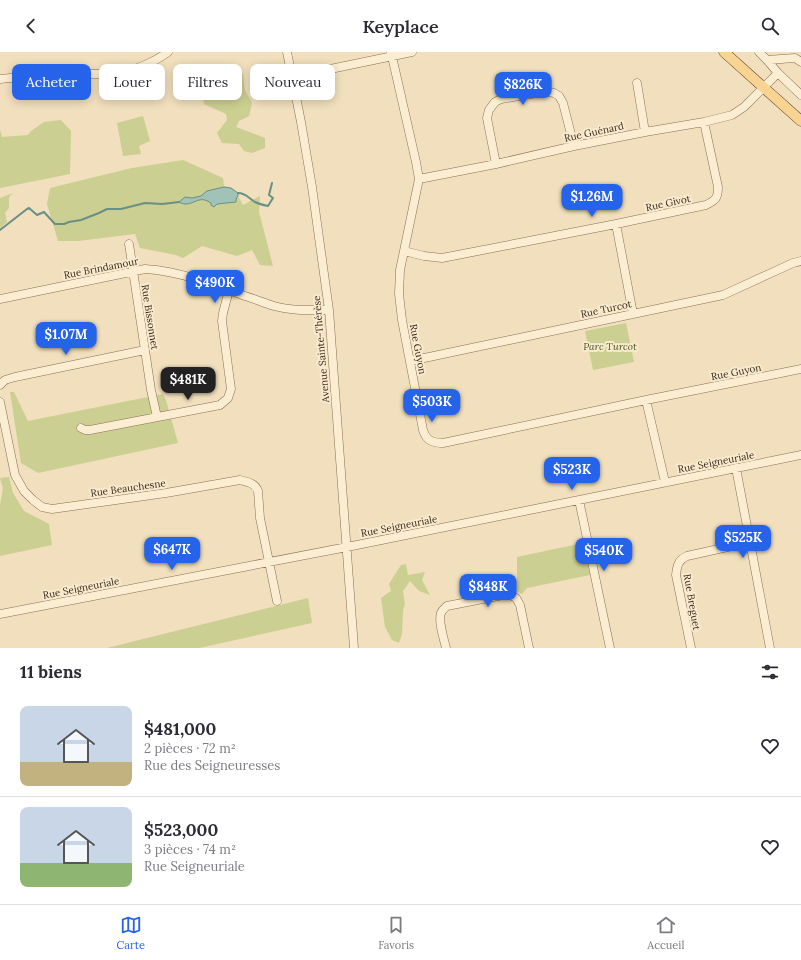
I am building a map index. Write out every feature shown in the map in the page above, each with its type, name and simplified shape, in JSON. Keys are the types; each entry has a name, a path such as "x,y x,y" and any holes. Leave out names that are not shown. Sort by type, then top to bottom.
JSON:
{"main road":[{"path":"724,52 801,121"}],"street":[{"path":"0,79 121,72 133,70 162,57 168,52"},
{"name":"Avenue Sainte-Thérèse","path":"287,52 303,129 329,310 354,648"},
{"path":"335,68 392,54 412,52"},
{"path":"759,52 801,95"},
{"name":"Rue Guyon","path":"392,54 419,179 400,270 399,294 402,320 425,436 430,440 435,443 443,443 801,369"},
{"path":"767,60 795,58 801,62"},
{"name":"Rue Guénard","path":"419,179 496,164 574,146 704,122 732,115 744,107 778,73"},
{"path":"637,83 645,132"},
{"path":"496,164 487,118 491,106 495,102 502,99 543,92 554,93 559,96 564,103 574,146"},
{"name":"Rue Givot","path":"404,251 424,256 442,258 706,205 715,200 718,195 718,187 704,122"},
{"path":"616,224 633,314"},
{"name":"Rue Bissonnet","path":"129,244 151,390 157,417"},
{"name":"Rue Turcot","path":"410,361 723,295 793,263 801,261"},
{"name":"Rue Brindamour","path":"0,299 145,269 168,272 229,290 274,306 301,310 329,310"},
{"path":"81,428 90,430 220,405 228,398 232,389 222,321 229,290"},
{"path":"0,385 5,380 145,350"},
{"path":"646,400 665,482"},
{"name":"Rue Beauchesne","path":"0,402 15,475 24,491 42,507 52,509 166,493 240,480 254,484 258,491 260,518 277,601"},
{"name":"Rue Seigneuriale","path":"0,614 347,547 801,455"},
{"path":"736,468 770,648"},
{"path":"579,500 610,648"},
{"name":"Rue Breguet","path":"691,648 676,576 678,564 681,558 750,542"},
{"path":"446,648 440,614 447,606 508,594 516,598 520,604 529,648"}],"green space":[{"path":"242,74 245,90 252,103 249,116 239,121 236,127 265,138 265,148 252,153 244,151 239,144 222,143 217,133 227,120 226,114 204,104 203,100 242,100"},
{"path":"143,116 150,141 139,146 141,154 123,156 117,123"},
{"path":"61,120 71,131 70,174 0,188 0,130 2,137 28,135 31,131 44,122"},
{"path":"183,160 223,178 224,186 231,188 238,193 243,205 260,196 259,212 273,266 260,265 252,250 237,256 202,246 183,258 176,255 140,248 135,234 78,241 58,241 47,204 50,188 132,168"},
{"path":"13,193 9,197 9,208 5,213 7,222 0,228 0,198"},
{"name":"Parc Turcot","path":"626,323 634,362 593,370 585,331"},
{"path":"10,392 14,392 28,421 163,394 178,443 38,473 21,463"},
{"path":"9,477 13,493 24,511 49,524 52,545 0,556 0,505 3,488 0,478"},
{"path":"583,543 590,575 527,588 522,594 517,591 517,557"},
{"path":"406,564 408,575 425,572 422,580 430,595 419,591 410,581 403,591 405,604 403,610 402,634 399,643 392,640 385,627 381,598 391,591 389,584 401,565"},
{"path":"308,598 312,623 199,648 107,648"}],"water":[{"path":"224,187 231,188 238,193 236,202 217,204 214,207 211,203 203,200 189,204 179,202 185,197 192,198 201,196 207,191"}],"waterway":[{"path":"238,193 245,195 257,203 268,206 273,198 269,195 272,183"},
{"path":"0,230 29,208 37,215 44,212 55,224 64,224 81,220 107,209 121,209 145,203 162,204 179,202"}]}
